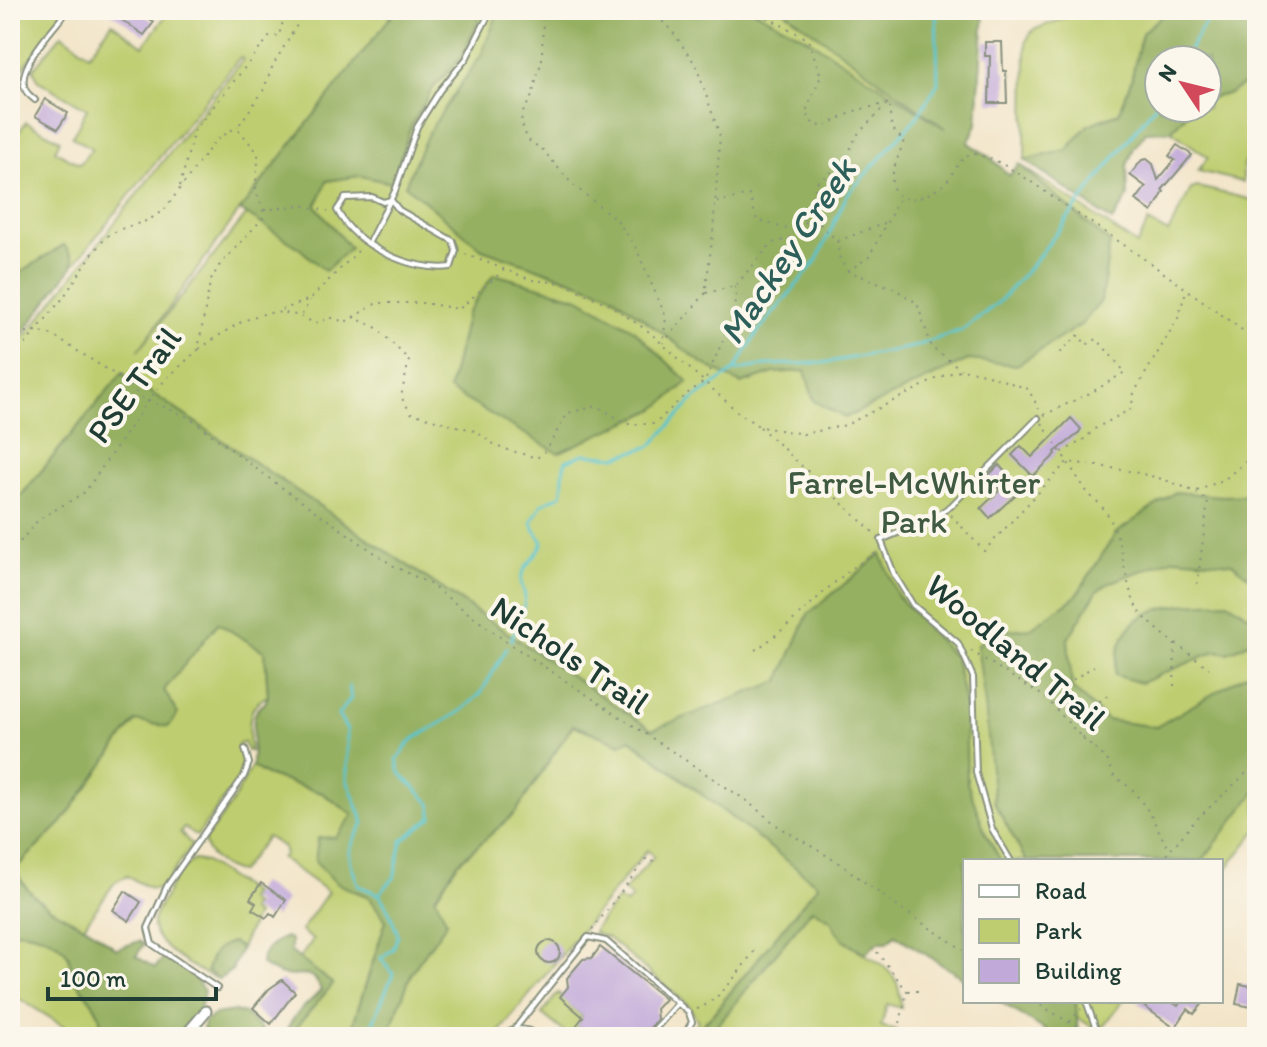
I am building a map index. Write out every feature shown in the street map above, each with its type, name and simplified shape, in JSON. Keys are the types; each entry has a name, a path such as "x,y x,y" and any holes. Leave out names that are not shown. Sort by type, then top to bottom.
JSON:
{"street":[{"path":"184,1037 206,1011"},
{"path":"508,1035 526,1031 536,1037"}],"lane":[{"path":"35,100 25,91 22,76 27,64 68,10"},
{"path":"369,242 391,200 417,127 440,90 466,59 491,10"},
{"path":"345,198 391,200 399,210 453,241 456,251 451,267 434,269 383,253 357,237 343,223 337,210 345,198"},
{"path":"881,540 931,519 946,509 1038,418"},
{"name":"Woodland Trail","path":"881,540 894,574 913,605 958,643"},
{"path":"958,643 973,677 976,773 992,829 1010,859"},
{"path":"217,988 152,944 148,928 167,886 244,776 249,763 245,749"},
{"path":"508,1035 588,937 606,941 689,1013 692,1022 683,1037"},
{"path":"648,1037 678,1002"},
{"path":"1085,1003 1098,1035"}],"path":[{"path":"280,36 280,27 293,10"},
{"path":"180,187 215,141 239,125 263,91 273,65 306,10"},
{"path":"543,10 542,59 532,96 521,116 523,128 528,140 543,150 572,184 617,220 635,246 666,317 663,344"},
{"path":"651,10 672,31 696,65 720,136 705,294 663,344"},
{"path":"753,10 808,39 821,76 806,111 811,122 823,127 857,110 890,103"},
{"path":"10,363 107,236 157,214 178,193 194,131 270,36 280,36 286,41"},
{"path":"705,294 735,286 772,243 788,239 803,222 817,182 837,168 857,135 877,112 890,103"},
{"path":"890,103 891,126 894,133 904,140 892,180 893,189 900,196 913,199 927,195 946,182 958,161 971,153 992,159 1155,265 1181,288 1187,288 1257,341"},
{"path":"239,125 239,130 258,153 257,196 264,210 283,205 300,205 323,212 337,210"},
{"path":"716,202 749,195 757,220 794,231"},
{"path":"848,271 869,257 900,196"},
{"name":"PSE Trail","path":"10,554 38,520 85,492 149,400 165,380 198,350 210,282 219,266 256,228 264,210"},
{"path":"803,222 820,224 836,240 840,260 848,271 893,288 917,303 932,348 962,369 1028,389 1039,406 1038,418 1089,495 1113,520 1135,607 1175,644 1209,668"},
{"path":"836,240 888,222"},
{"path":"301,316 310,299 340,266 369,242"},
{"path":"456,251 532,280 563,283 610,305 663,344 739,413 760,427 881,540"},
{"path":"281,310 314,323 332,318 345,322 377,303 424,303 459,309 504,270"},
{"path":"353,317 377,328 409,360 401,397 411,413 475,431 498,447 537,458 546,450 568,413 597,406 627,424 655,424 684,396 707,382 731,322 735,286"},
{"path":"1061,452 1131,409 1134,393 1178,318 1187,288"},
{"path":"198,350 238,323 310,299"},
{"path":"10,334 37,331"},
{"name":"Nichols Trail","path":"37,331 65,342 127,382 140,397 190,418 392,565 428,583 507,642 744,799 778,826 839,863 963,950"},
{"path":"1038,418 1125,372 1097,339 1086,345 1079,335 1058,354"},
{"path":"760,427 804,434 846,425 962,369"},
{"path":"1195,491 1225,479 1257,452"},
{"path":"946,509 984,551 1067,462"},
{"path":"1067,462 1123,469 1195,491 1208,501 1197,586"},
{"path":"755,650 785,629 852,568 886,548"},
{"name":"Woodland Trail","path":"958,643 1045,697 1083,739 1107,759 1114,776 1132,789 1161,831 1169,850"},
{"path":"1174,688 1175,644"},
{"path":"1045,697 1094,666"},
{"path":"1083,739 1100,701 1109,694"},
{"path":"1162,859 1194,822 1257,763"},
{"path":"588,937 646,859 655,862"},
{"path":"689,1013 707,1006 718,996 756,949"},
{"path":"877,952 907,991 897,1037"},
{"path":"907,991 920,991"},
{"path":"1037,1003 1070,1023 1098,1035"},
{"path":"1070,1023 1083,1003"},
{"path":"579,1037 583,1032"}],"green space":[{"path":"10,10 66,10 10,86"},
{"name":"Farrel-McWhirter Park","path":"170,10 396,10 240,210 138,351 409,10 784,10 992,159 1009,176 1019,164 1137,245 1148,222 1168,233 1191,189 1198,187 1257,201 1257,316 1250,322 1257,327 1257,830 1223,873 1223,859 963,859 963,940 122,373 10,509 10,356 243,59 240,57 72,267 73,258 64,245 10,279 10,144 26,122 60,140 55,151 80,164 92,148 72,137 87,109 39,81 33,69 62,34 89,54 112,23 143,46"},
{"path":"396,10 484,10 461,58 433,88 411,126 392,183 360,176 327,181 316,206 350,248 325,271 298,247 240,210"},
{"path":"499,10 753,10 808,39 946,129 783,10 984,10 977,124 968,143 992,159 1009,176 1019,164 1110,243 1101,301 1082,324 1017,365 968,360 845,418 814,401 805,371 774,373 741,384 702,363 609,293 482,249 405,185 428,133 481,55"},
{"path":"1085,10 1169,10 1142,33 1131,81 1119,113 1088,125 1067,150 1025,160 1026,41 1033,30"},
{"path":"1169,10 1253,10 1254,78 1223,95 1223,44 1143,44 1143,124 1177,124 1171,131 1146,132 1134,148 1127,166 1128,197 1112,221 1025,160 1067,150 1088,125 1119,113 1131,81 1142,33"},
{"path":"1254,78 1256,146 1243,164 1243,182 1198,171 1208,157 1171,131 1177,124 1223,124 1223,95"},
{"path":"64,245 73,258 72,267 10,351 10,279"},
{"path":"494,274 579,298 634,330 688,382 656,409 558,453 449,390 467,313"},
{"path":"122,373 652,730 779,681 808,614 881,554 897,595 955,658 965,702 967,783 986,834 1000,859 963,859 963,978 895,935 887,942 878,942 866,953 844,941 831,920 812,909 708,1037 690,1037 712,1015 818,885 631,739 621,744 573,725 515,813 458,863 435,897 447,922 412,972 387,1037 349,1037 386,921 369,897 336,883 315,861 318,838 336,837 353,815 322,793 266,775 252,766 254,717 268,696 265,652 218,623 164,690 178,714 168,727 135,721 62,822 15,869 28,890 45,905 90,929 117,949 139,941 144,944 136,956 155,968 165,956 193,976 204,991 200,1009 176,1037 99,1037 100,1018 94,1004 74,977 67,953 56,943 38,935 18,931 10,937 10,509"},
{"path":"1175,492 1257,495 1257,583 1232,563 1175,558 1111,582 1097,591 1068,639 1072,688 1107,720 1156,727 1257,668 1257,790 1204,859 1025,859 994,802 977,645 997,631 1031,628 1076,596 1116,533"},
{"path":"1228,602 1257,620 1257,639 1228,653 1216,651 1141,683 1115,675 1118,651 1125,633 1137,621 1151,612 1168,607"},
{"path":"218,623 265,652 268,696 255,705 252,712 250,751 247,751 244,742 238,745 243,757 242,774 197,836 184,828 180,832 192,845 162,888 151,889 127,876 115,882 84,926 62,916 35,897 15,869 62,822 115,746"},
{"path":"573,725 621,744 630,739 819,885 712,1015 690,1037 687,1037 698,1021 687,1004 608,938 594,933 618,899 626,904 632,898 624,891 654,856 647,850 495,1037 387,1037 412,972 447,922 435,898 458,863 515,813"},
{"path":"252,766 266,775 322,793 354,815 336,837 336,883 369,897 386,920 349,1037 288,1037 333,984 299,959 313,940 301,931 328,892 281,858 285,854 283,847 267,837 240,872 216,861 208,851 205,839 230,806"},
{"path":"194,860 206,862 252,893 248,900 253,904 250,910 256,915 241,948 232,942 226,944 210,960 207,971 219,979 177,957 154,930 153,921 161,903 178,875"},
{"path":"812,909 831,920 844,940 882,965 897,983 901,1008 887,1004 881,1026 896,1030 894,1037 708,1037"},
{"path":"17,931 44,937 67,953 74,977 94,1004 100,1018 99,1037 72,1037 70,1030 10,993 10,937"},
{"path":"286,937 291,940 291,952 333,984 288,1037 278,1037 286,1033 296,1015 321,990 310,976 281,974 261,964 269,947"},
{"path":"232,942 241,948 232,970 219,979 207,971 210,960 218,949"},
{"path":"558,993 583,1017 577,1026 581,1030 575,1037 542,1014"},
{"path":"1002,1003 1076,1003 1078,1037 1053,1035"},
{"path":"1057,1003 1121,1003 1099,1032"},
{"path":"234,1011 246,1014 269,1037 211,1037 203,1029 204,1022 216,1014"}],"building":[{"path":"107,10 136,10 154,22 144,35"},
{"path":"985,42 1002,42 1007,103 989,103 990,56 985,56"},
{"path":"45,99 68,113 58,129 35,116"},
{"path":"1177,145 1192,155 1162,190 1164,192 1152,212 1136,200 1146,187 1130,175 1142,160 1147,159 1153,164 1158,180 1175,160 1169,156"},
{"path":"1071,418 1081,429 1078,434 1055,452 1033,476 1012,455 1021,446 1032,457"},
{"path":"999,465 1021,490 990,518 981,508 1000,490 988,476"},
{"path":"261,883 286,900 275,917 270,913 266,918 252,909 256,903 250,899"},
{"path":"125,891 141,902 129,921 113,910"},
{"path":"549,941 557,944 560,952 557,960 549,963 541,960 538,952 541,944"},
{"path":"600,947 665,999 656,1009 657,1019 643,1037 609,1037 600,1029 589,1037 576,1026 583,1017 560,997 568,987 567,978 583,959 592,958"},
{"path":"282,980 295,992 271,1024 253,1008 269,989"},
{"path":"1240,984 1257,987 1257,1008 1236,1004"},
{"path":"1139,1003 1173,1003 1178,1006 1180,1003 1203,1003 1194,1014 1188,1009 1175,1028"}],"waterway":[{"name":"Mackey Creek","path":"511,640 524,603 522,575 543,542 532,521 542,504 561,495 566,461 584,454 616,457 651,446 695,398 734,371 757,333 817,260 847,195 917,117 938,83 936,10"},
{"path":"1193,44 1213,10"},
{"path":"735,371 766,365 823,363 913,347 962,330 999,302 1035,261 1143,121"},
{"name":"Mackey Creek","path":"367,1037 393,974 381,958 393,949 398,935 379,894 394,878 402,841 432,817 431,804 400,773 397,759 412,740 460,712 481,693 507,648"},
{"path":"349,686 351,698 338,715 347,730 347,780 364,823 351,847 350,859 359,886 378,894"}]}
